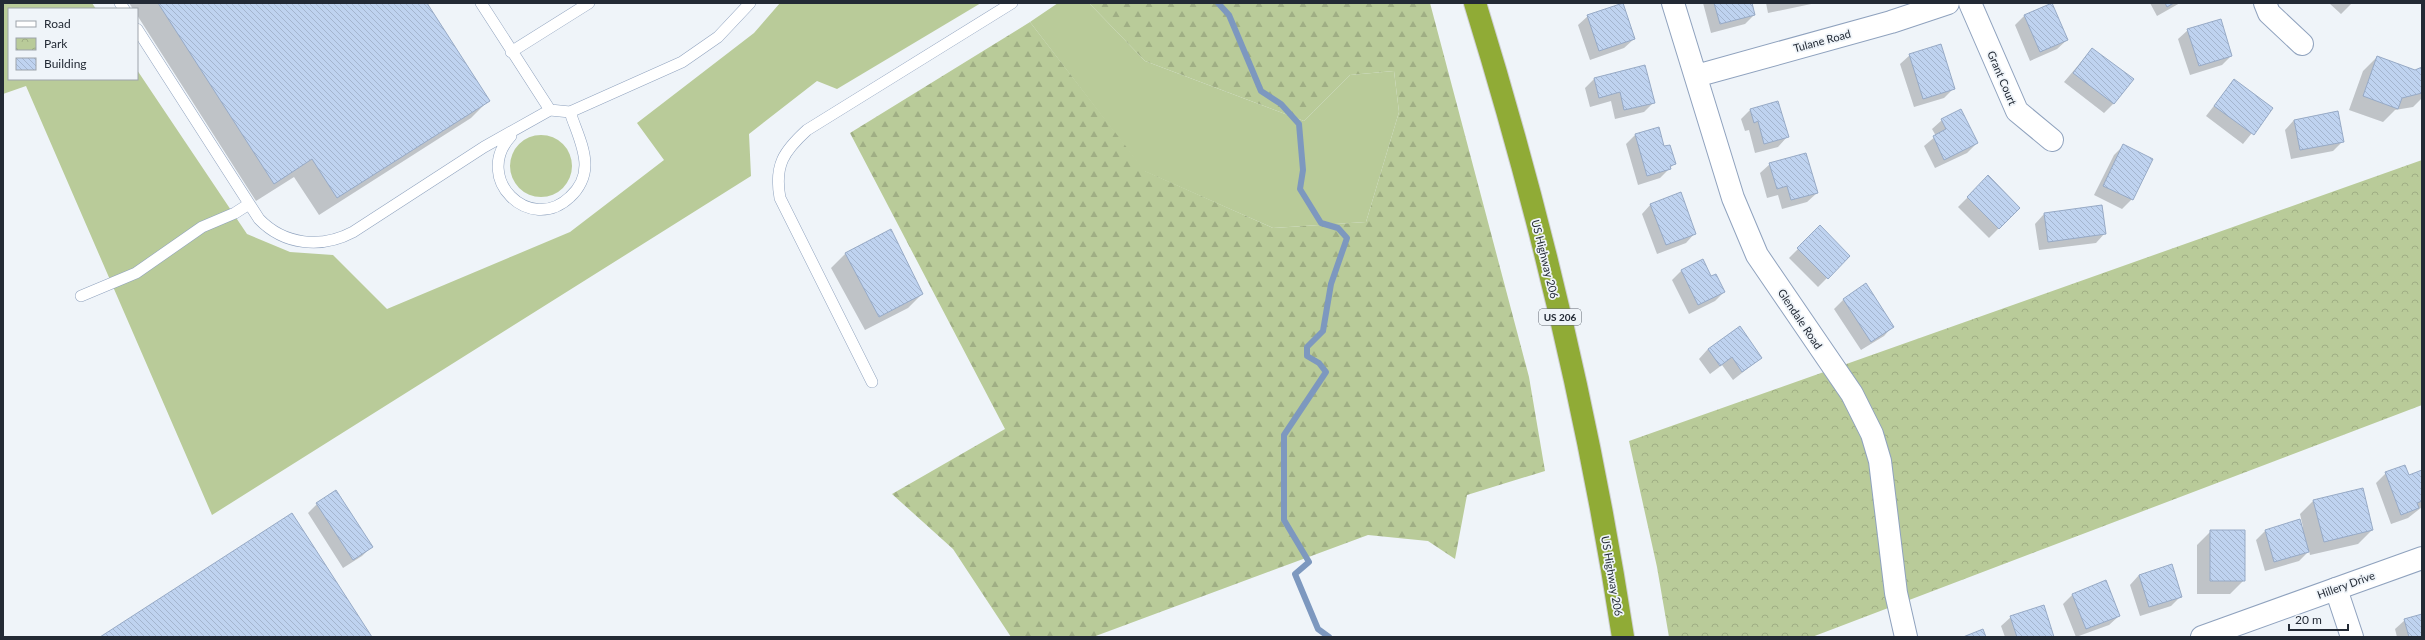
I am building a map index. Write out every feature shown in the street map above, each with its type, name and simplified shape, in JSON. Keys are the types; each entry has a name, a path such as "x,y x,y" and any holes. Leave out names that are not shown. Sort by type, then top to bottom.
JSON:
{"highway":[{"name":"US Highway 206","path":"1475,3 1518,151 1559,315 1582,422 1623,637"}],"street":[{"name":"Glendale Road","path":"1673,3 1732,198 1757,256 1852,394 1872,434 1880,461 1896,593 1906,637"},
{"name":"Tulane Road","path":"1696,76 1891,22 1948,3"},
{"name":"Grant Court","path":"1970,3 2017,111 2052,140"},
{"path":"2265,3 2269,13 2302,44"},
{"name":"Hillery Drive","path":"2202,637 2422,558"},
{"path":"2336,589 2352,637"}],"lane":[{"path":"481,3 550,110"},
{"path":"512,52 589,3"},
{"path":"138,32 249,204 265,225 287,239 317,242 337,240 353,232 484,147 516,131 550,110 570,112 682,62 718,37 750,3"},
{"path":"872,382 780,198 777,177 781,161 790,145 807,130 1012,3"},
{"path":"516,131 505,142 499,155 498,172 504,189 517,202 531,208 556,206 575,192 584,173 585,164 570,112"},
{"path":"81,296 136,273 202,226 235,212 249,204"}],"green space":[{"path":"3,3 92,3 95,8 8,8 8,80 138,80 138,71 247,234 290,252 333,255 387,309 570,232 664,160 637,123 754,33 780,3 981,3 837,89 817,81 749,134 751,176 212,515 26,86 3,94"},
{"path":"1058,3 1089,3 1145,61 1304,121 1350,75 1394,71 1399,112 1366,222 1273,228 1144,171 1030,22"},
{"path":"1089,3 1430,3 1529,377 1545,471 1467,495 1455,559 1428,541 1368,535 1093,637 1011,637 953,549 892,494 1005,429 850,133 1030,22 1145,171 1273,228 1366,222 1399,112 1394,71 1350,75 1304,121 1145,61"},
{"path":"541,135 553,138 563,144 569,154 572,166 569,178 563,188 553,194 541,197 529,194 519,188 513,178 510,166 513,154 519,144 529,138"},
{"path":"2422,160 2422,405 1812,637 1669,637 1657,567 1629,441"}],"building":[{"path":"158,3 427,3 490,101 337,198 312,159 274,184"},
{"path":"1623,3 1635,39 1599,51 1587,15"},
{"path":"1714,3 1752,3 1755,15 1720,24"},
{"path":"2052,3 2068,40 2040,52 2024,15"},
{"path":"2165,3 2174,3 2167,7"},
{"path":"2221,19 2232,56 2199,66 2187,29"},
{"path":"1941,44 1955,89 1923,99 1909,54"},
{"path":"2092,48 2134,79 2114,104 2073,73"},
{"path":"2377,56 2415,70 2422,67 2422,93 2402,98 2398,109 2363,96"},
{"path":"1645,65 1655,103 1624,110 1620,92 1599,98 1594,78"},
{"path":"2234,79 2273,108 2254,135 2214,106"},
{"path":"1778,101 1789,137 1764,144 1758,121 1754,123 1750,109"},
{"path":"1961,109 1978,143 1944,160 1933,136 1946,129 1941,119"},
{"path":"2338,111 2344,142 2300,150 2294,120"},
{"path":"1659,127 1664,146 1670,145 1676,164 1670,166 1671,169 1647,176 1635,134"},
{"path":"2123,144 2153,159 2133,200 2103,186"},
{"path":"1806,153 1818,193 1791,200 1787,186 1777,189 1769,163"},
{"path":"1988,175 2020,208 1999,229 1967,197"},
{"path":"1681,192 1696,234 1666,245 1650,204"},
{"path":"2102,205 2106,234 2048,242 2044,213"},
{"path":"1820,225 1850,256 1828,279 1797,248"},
{"path":"891,229 923,294 879,317 845,253"},
{"path":"1703,259 1711,276 1716,274 1725,292 1698,305 1681,270"},
{"path":"1866,283 1894,327 1871,342 1843,299"},
{"path":"1740,326 1762,358 1742,372 1732,357 1720,366 1708,349"},
{"path":"2405,465 2409,475 2422,470 2422,501 2417,503 2419,508 2401,515 2385,472"},
{"path":"2363,488 2373,530 2324,542 2313,500"},
{"path":"336,490 373,547 353,560 316,503"},
{"path":"292,513 372,637 100,637"},
{"path":"2300,519 2309,552 2274,562 2265,530"},
{"path":"2210,530 2245,530 2245,581 2210,581"},
{"path":"2172,564 2182,597 2149,607 2139,575"},
{"path":"2106,580 2120,616 2086,629 2072,594"},
{"path":"2044,605 2054,637 2017,637 2010,616"},
{"path":"2422,614 2422,637 2409,637 2404,619"},
{"path":"1983,629 1986,637 1963,637"}],"waterway":[{"path":"1218,3 1229,15 1261,91 1281,104 1299,124 1303,170 1300,189 1321,223 1338,228 1347,238 1331,284 1323,331 1307,347 1307,356 1319,363 1326,372 1284,435 1284,520 1309,562 1295,574 1318,629 1329,637"}]}
